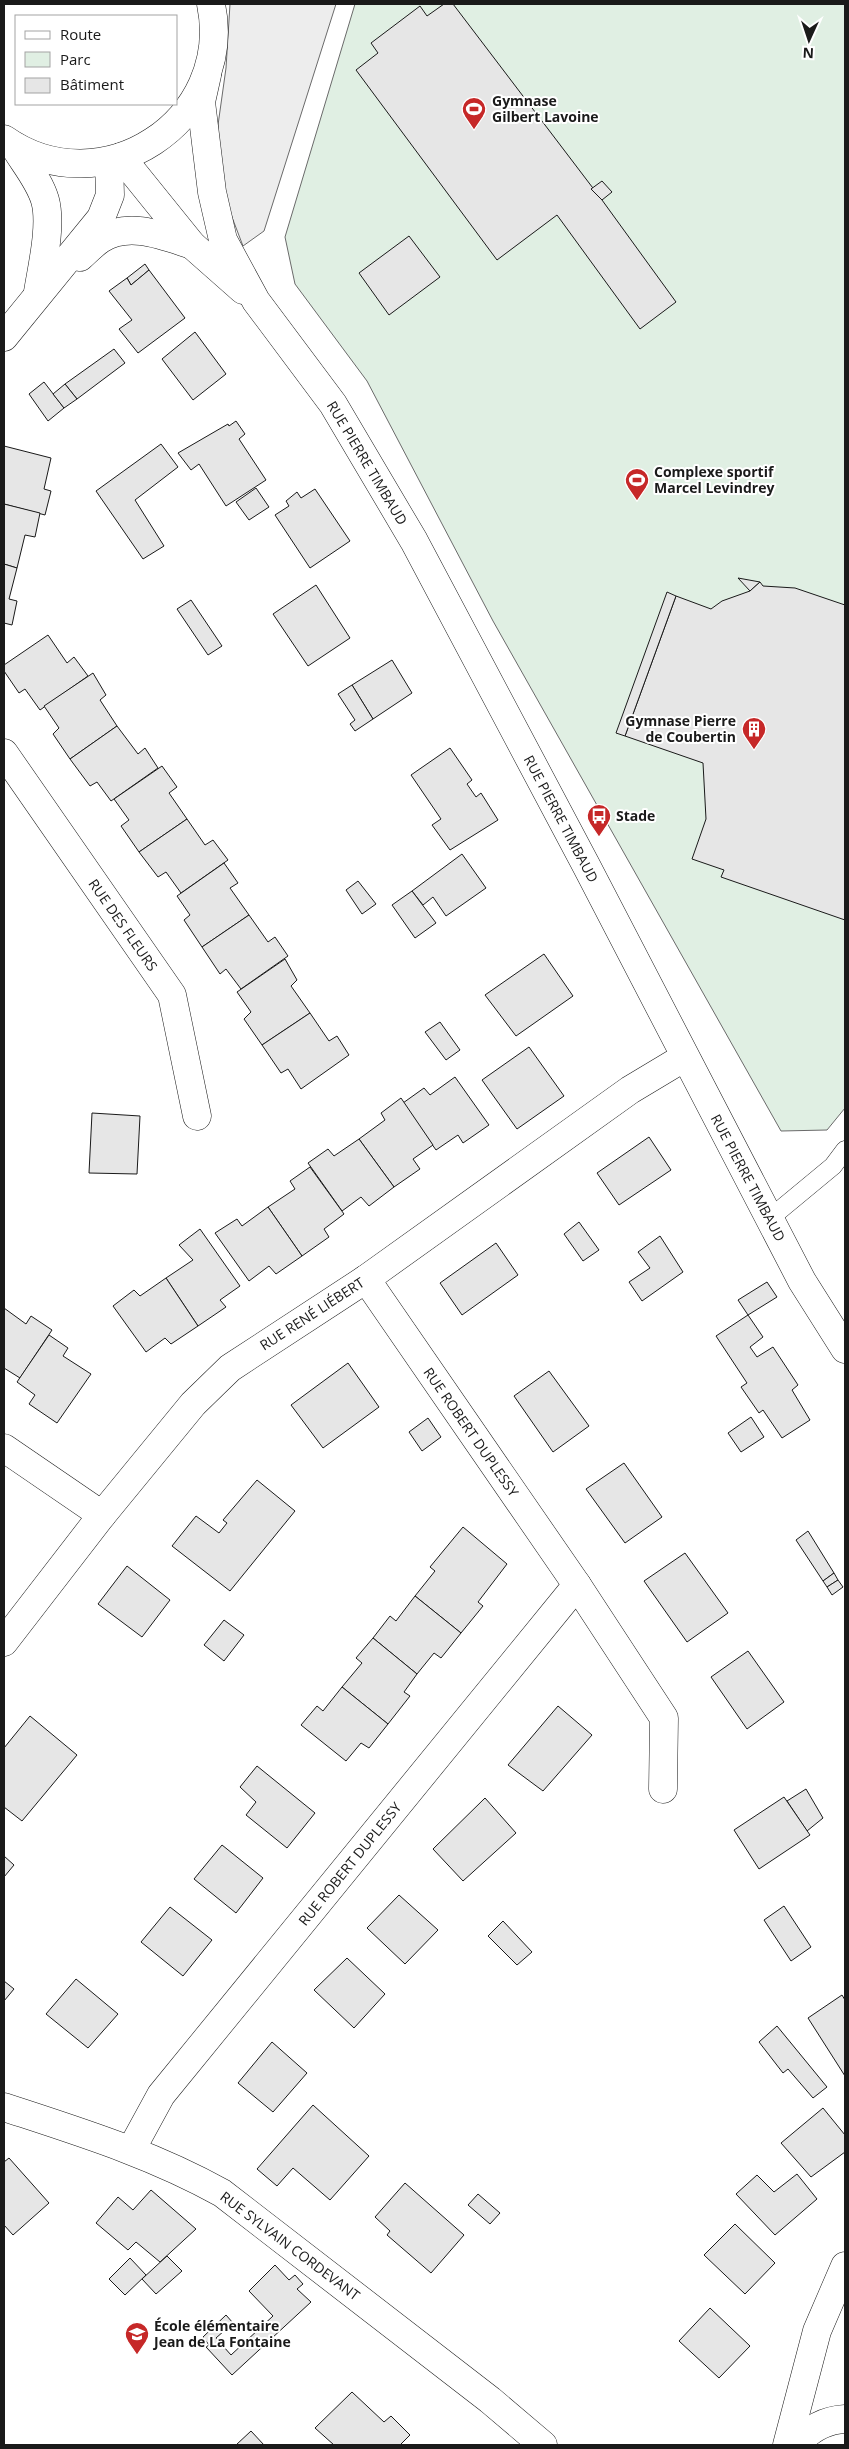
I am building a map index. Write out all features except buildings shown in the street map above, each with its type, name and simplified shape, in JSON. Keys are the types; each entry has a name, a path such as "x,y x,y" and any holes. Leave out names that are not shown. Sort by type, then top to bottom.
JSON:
{"street":[{"path":"9,142 36,156 60,162 84,164 115,159 150,144 174,126 193,102 207,75 214,47 214,18 211,4"},
{"name":"RUE PIERRE TIMBAUD","path":"207,75 202,102 212,192 224,240 256,301 333,404 414,541 802,1281 845,1349"},
{"path":"9,142 38,184 45,201 47,240 38,292"},
{"path":"4,337 38,292 101,218 110,195 115,159"},
{"name":"RUE PIERRE TIMBAUD","path":"115,159 192,245 256,301"},
{"path":"38,292 102,238 129,231 150,232 192,245"},
{"name":"RUE DES FLEURS","path":"4,753 172,995 197,1116"},
{"name":"RUE RENÉ LIÉBERT","path":"4,1642 102,1515 192,1404 230,1368 366,1279 630,1090 684,1057"},
{"name":"RUE ROBERT DUPLESSY","path":"366,1279 577,1585 664,1718 663,1789"},
{"path":"4,1448 102,1515"},
{"name":"RUE ROBERT DUPLESSY","path":"131,2150 161,2095 577,1585"},
{"name":"RUE SYLVAIN CORDEVANT","path":"4,2107 131,2150 182,2170 222,2194 490,2400 543,2445"},
{"path":"787,2445 817,2331 845,2266"},
{"path":"796,2445 803,2436 817,2426 832,2420 845,2419"}],"lane":[{"path":"769,1219 833,1166 845,1150"}],"green space":[{"name":"Complexe sportif Marcel Levindrey","path":"355,4 845,4 845,1108 827,1130 781,1131 493,621 367,381 295,284 285,237"}],"shaded area":[{"path":"230,4 336,4 264,231 243,246 222,191 218,125 226,68"}],"place":[{"name":"Gymnase Gilbert Lavoine","path":"474,130"},
{"name":"Complexe sportif Marcel Levindrey","path":"637,501"},
{"name":"Gymnase Pierre de Coubertin","path":"754,750"},
{"name":"Stade","path":"599,837"},
{"name":"École élémentaire Jean de La Fontaine","path":"137,2355"}]}
